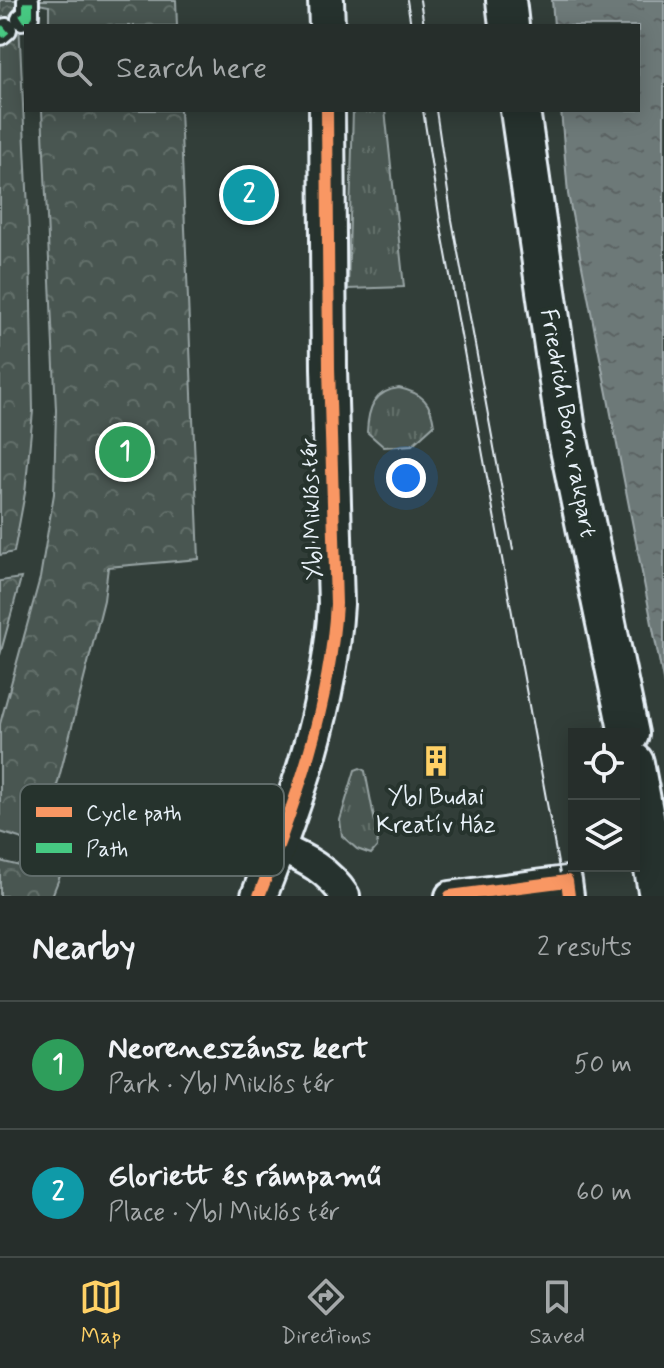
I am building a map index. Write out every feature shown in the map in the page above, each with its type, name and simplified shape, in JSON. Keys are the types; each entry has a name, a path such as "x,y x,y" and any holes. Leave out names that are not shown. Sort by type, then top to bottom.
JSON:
{"main road":[{"path":"506,0 509,24"},
{"name":"Friedrich Born rakpart","path":"520,112 566,430 628,728"},
{"path":"640,795 659,896"}],"street":[{"path":"326,0 327,24"},
{"name":"Ybl Miklós tér","path":"284,830 310,758 330,666 336,604 329,368 327,112"},
{"path":"284,849 310,860 335,880 345,896"},
{"name":"Ybl Miklós tér","path":"259,896 267,876"},
{"path":"450,896 568,888"}],"green space":[{"path":"0,0 18,0 30,251 33,411 25,493 14,552 0,555"},
{"path":"38,0 176,0 177,24 49,24 49,6 38,4"},
{"path":"42,112 180,112 199,559 108,567 104,600 57,784 20,784 20,838 0,832 0,724 40,578 54,494 56,410"},
{"path":"353,112 385,112 404,287 348,289"},
{"path":"399,388 424,400 434,425 412,445 384,447 367,432 369,415 378,397"},
{"path":"21,578 0,655 0,581"},
{"path":"360,768 365,771 378,838 377,847 371,854 357,849 342,836 340,820 355,770"},
{"path":"0,861 20,866 20,876 60,876 52,896 0,896"}],"water":[{"path":"552,0 664,0 664,685 568,194 561,112 640,112 640,24 554,24"}],"tram line":[{"path":"407,0 411,24"},
{"path":"420,0 424,24"},
{"path":"423,112 440,221 564,896"},
{"path":"436,112 452,220 513,550"}],"marked path":[{"path":"22,19 28,15 28,0"},
{"path":"0,34 6,29"}],"cycle path":[{"path":"284,830 319,717 327,680 336,604 329,368 327,112"},
{"path":"259,896 267,876"},
{"path":"450,896 567,881 569,896"}],"place":[{"name":"Gloriett és rámpamű","path":"249,195"},
{"name":"Neoreneszánsz kert","path":"125,452"},
{"name":"Ybl Budai Kreatív Ház","path":"436,761"}]}
